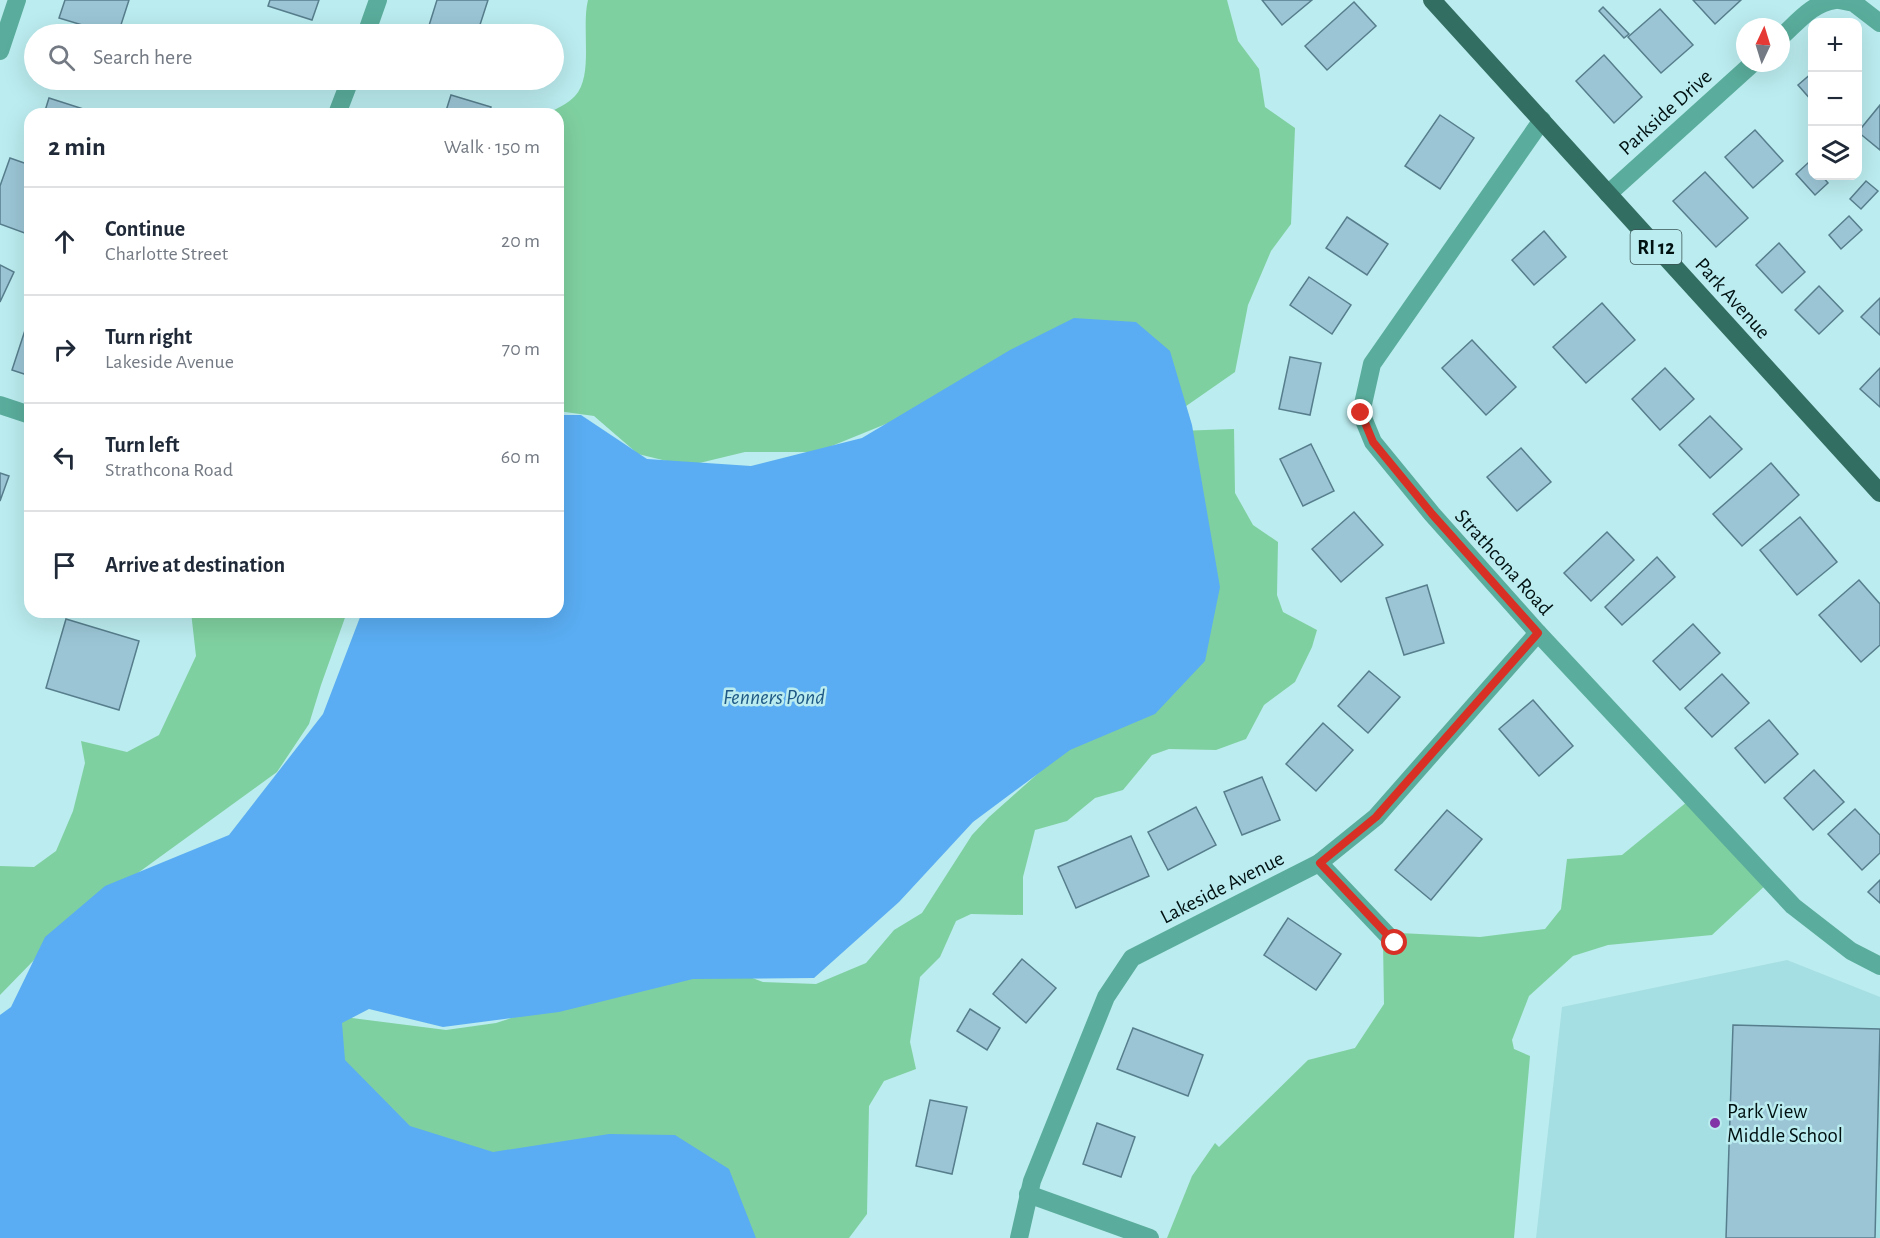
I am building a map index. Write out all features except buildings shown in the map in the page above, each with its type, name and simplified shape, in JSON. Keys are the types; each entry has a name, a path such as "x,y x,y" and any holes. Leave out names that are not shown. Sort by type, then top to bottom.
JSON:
{"main road":[{"name":"Park Avenue","path":"1432,0 1880,493"}],"street":[{"path":"0,51 17,0"},
{"path":"370,24 378,0"},
{"path":"1790,29 1824,1 1834,0"},
{"path":"1839,0 1854,3 1880,23"},
{"name":"Parkside Drive","path":"1608,194 1742,72"},
{"path":"339,108 346,90"},
{"name":"Strathcona Road","path":"1542,120 1372,363 1361,413 1373,442 1432,514 1538,633 1793,906 1851,951 1880,966"},
{"path":"0,405 24,413"},
{"name":"Lakeside Avenue","path":"1019,1238 1028,1194 1106,997 1132,958 1320,863 1376,817 1538,633"},
{"path":"1320,863 1395,943"},
{"path":"1028,1194 1149,1238"}],"shaded area":[{"name":"Park View Middle School","path":"1787,960 1880,997 1880,1238 1536,1238 1562,1007"}],"green space":[{"path":"588,0 1227,0 1238,41 1259,69 1265,107 1295,128 1291,224 1271,251 1248,305 1235,372 1179,411 903,417 817,452 745,452 687,466 638,454 594,416 564,412 564,108 558,108 572,99 581,87 586,64"},
{"path":"1234,429 1235,493 1253,525 1278,542 1277,595 1283,612 1317,630 1312,647 1295,682 1264,705 1246,739 1216,750 1169,749 1152,755 1123,790 1095,798 1067,821 1035,830 1023,877 1023,915 971,914 956,921 940,957 920,977 910,1042 916,1069 884,1081 869,1106 867,1214 849,1238 748,1238 514,1160 397,1138 326,1037 344,1017 446,1030 496,1023 566,1000 715,964 763,982 816,984 866,963 894,930 922,913 972,835 989,817 1105,714 1178,431"},
{"path":"192,618 345,618 309,724 277,772 73,920 0,995 0,866 34,867 56,851 73,811 85,763 81,741 127,752 159,735 196,656"},
{"path":"1693,797 1769,882 1712,935 1608,945 1573,956 1529,996 1512,1040 1514,1049 1530,1056 1514,1238 1167,1238 1192,1176 1215,1143 1219,1147 1308,1060 1355,1048 1384,1004 1383,941 1379,932 1480,937 1545,929 1561,909 1567,859 1622,855"}],"water":[{"name":"Fenners Pond","path":"1074,318 1136,322 1170,351 1192,425 1220,587 1205,661 1155,714 1070,750 973,822 899,902 814,978 693,979 559,1012 443,1027 369,1009 342,1023 345,1060 410,1126 493,1152 609,1134 675,1135 729,1169 756,1238 0,1238 0,1015 11,1007 45,937 105,886 229,835 323,714 360,618 564,618 564,415 581,415 647,459 751,466 862,438 1010,350"}],"place":[{"name":"Park View Middle School","path":"1715,1123"}],"route":[{"path":"1361,413 1373,442 1432,514 1538,633 1376,817 1320,863 1395,943"}]}
